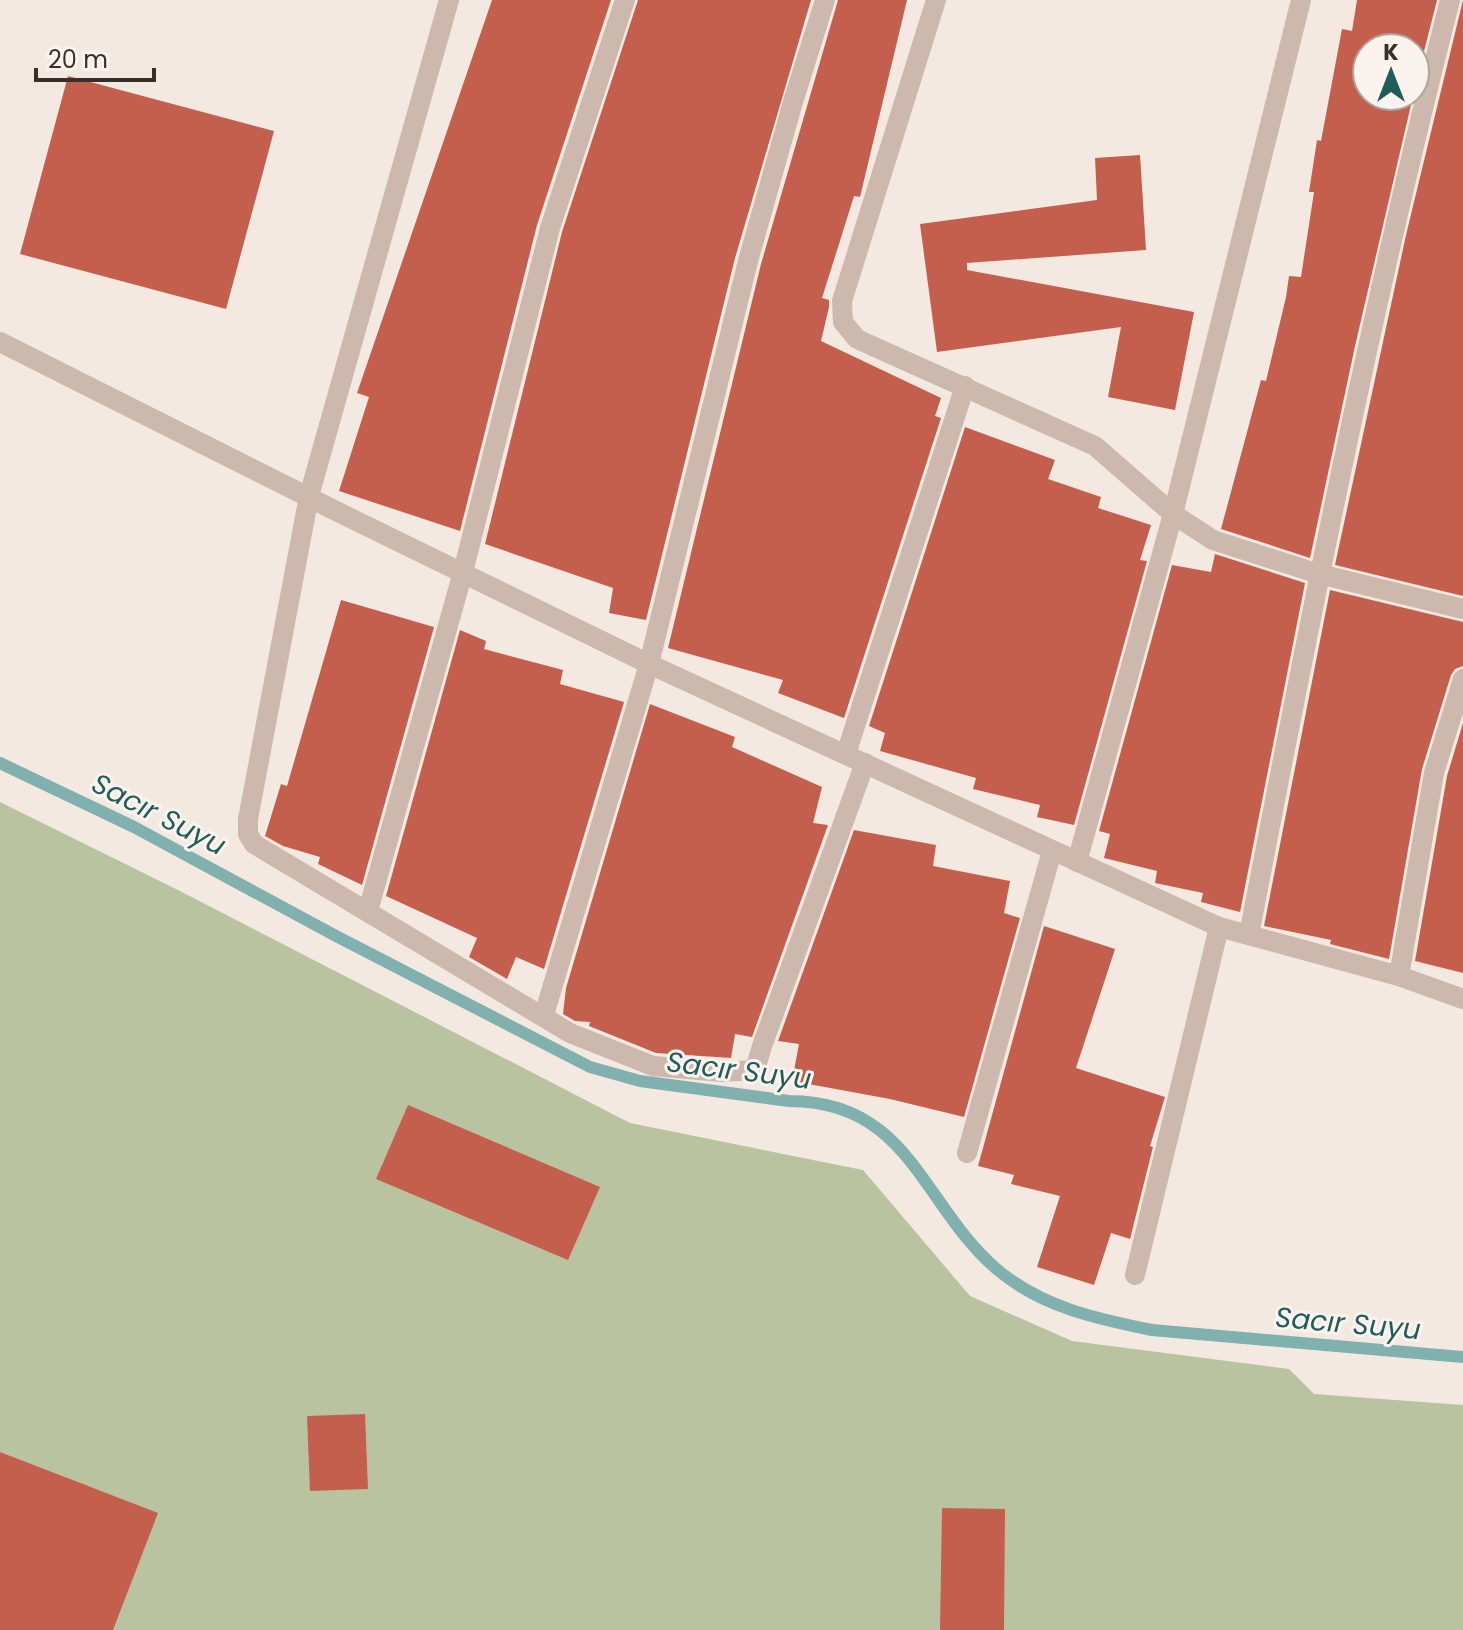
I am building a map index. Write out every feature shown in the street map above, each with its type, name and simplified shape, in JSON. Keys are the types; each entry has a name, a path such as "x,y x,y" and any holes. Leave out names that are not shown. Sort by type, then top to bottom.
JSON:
{"street":[{"path":"449,0 309,496 248,819 248,834 254,844 570,1033 653,1066 722,1072 755,1070 865,763"},
{"path":"368,911 463,572 550,228 625,0"},
{"path":"544,1015 649,664 748,261 825,0"},
{"path":"936,0 842,301 843,322 857,339 1095,446 1173,514 1213,540 1319,574 1463,609"},
{"path":"1077,862 1173,514 1301,0"},
{"path":"1249,935 1319,574 1409,162 1450,0"},
{"path":"0,342 649,664 1219,927 1399,976 1463,999"},
{"path":"846,754 965,386"},
{"path":"1399,976 1434,773 1463,679"},
{"path":"967,1153 1052,851"},
{"path":"1135,1275 1219,927"}],"green space":[{"path":"0,802 180,891 630,1123 863,1170 970,1296 1072,1341 1289,1369 1314,1394 1463,1405 1463,1630 0,1630"}],"building":[{"path":"492,0 611,0 537,225 460,531 339,491 369,397 357,393"},
{"path":"638,0 811,0 735,258 646,620 609,613 613,588 485,544 562,232"},
{"path":"838,0 907,0 860,197 854,196 822,298 829,300 829,307 821,341 941,398 935,416 941,418 844,718 778,693 783,680 668,648 761,264"},
{"path":"1357,0 1437,0 1429,32 1351,32 1351,112 1409,112 1310,558 1221,529 1261,380 1266,381 1289,276 1301,277 1314,192 1309,192 1317,140 1321,141 1342,29 1352,31"},
{"path":"1463,0 1463,596 1335,565 1406,235"},
{"path":"68,76 274,131 226,309 20,254"},
{"path":"1140,155 1146,250 967,263 967,270 1194,312 1175,410 1108,397 1121,327 937,352 920,224 1097,200 1095,158"},
{"path":"965,427 1055,460 1048,479 1101,497 1098,508 1151,525 1140,560 1147,561 1074,825 1037,817 1040,805 973,789 976,778 880,751 885,733 869,726"},
{"path":"1215,554 1305,583 1240,912 1201,902 1203,893 1155,883 1157,871 1104,858 1110,834 1099,831 1172,565 1211,572"},
{"path":"1330,590 1463,622 1463,666 1451,675 1422,769 1389,959 1330,944 1331,940 1264,926"},
{"path":"341,600 434,627 362,885 318,864 320,857 283,846 265,836 281,784 287,786"},
{"path":"460,630 486,641 484,649 563,670 560,684 624,702 544,969 516,957 507,979 469,957 477,938 386,896"},
{"path":"650,704 735,737 732,747 822,787 813,823 828,825 752,1037 735,1034 731,1058 656,1053 589,1026 590,1022 575,1021 563,1014 566,988"},
{"path":"1463,723 1463,973 1415,961 1447,776"},
{"path":"854,830 936,845 933,866 1010,881 1004,913 1020,918 964,1117 890,1099 792,1081 799,1044 778,1041"},
{"path":"1044,926 1115,949 1076,1068 1165,1097 1150,1146 1153,1147 1130,1239 1111,1233 1094,1285 1037,1267 1060,1196 1011,1184 1014,1175 978,1166"},
{"path":"408,1105 600,1187 568,1260 376,1179"},
{"path":"365,1414 368,1489 310,1491 307,1416"},
{"path":"0,1452 158,1513 113,1630 0,1630"},
{"path":"942,1508 1005,1509 1004,1630 940,1630"}],"waterway":[{"name":"Sacır Suyu","path":"0,763 134,827 590,1067 640,1081 830,1106 862,1119 889,1138 911,1162 973,1245 999,1271 1052,1303 1152,1330 1463,1357"}]}
